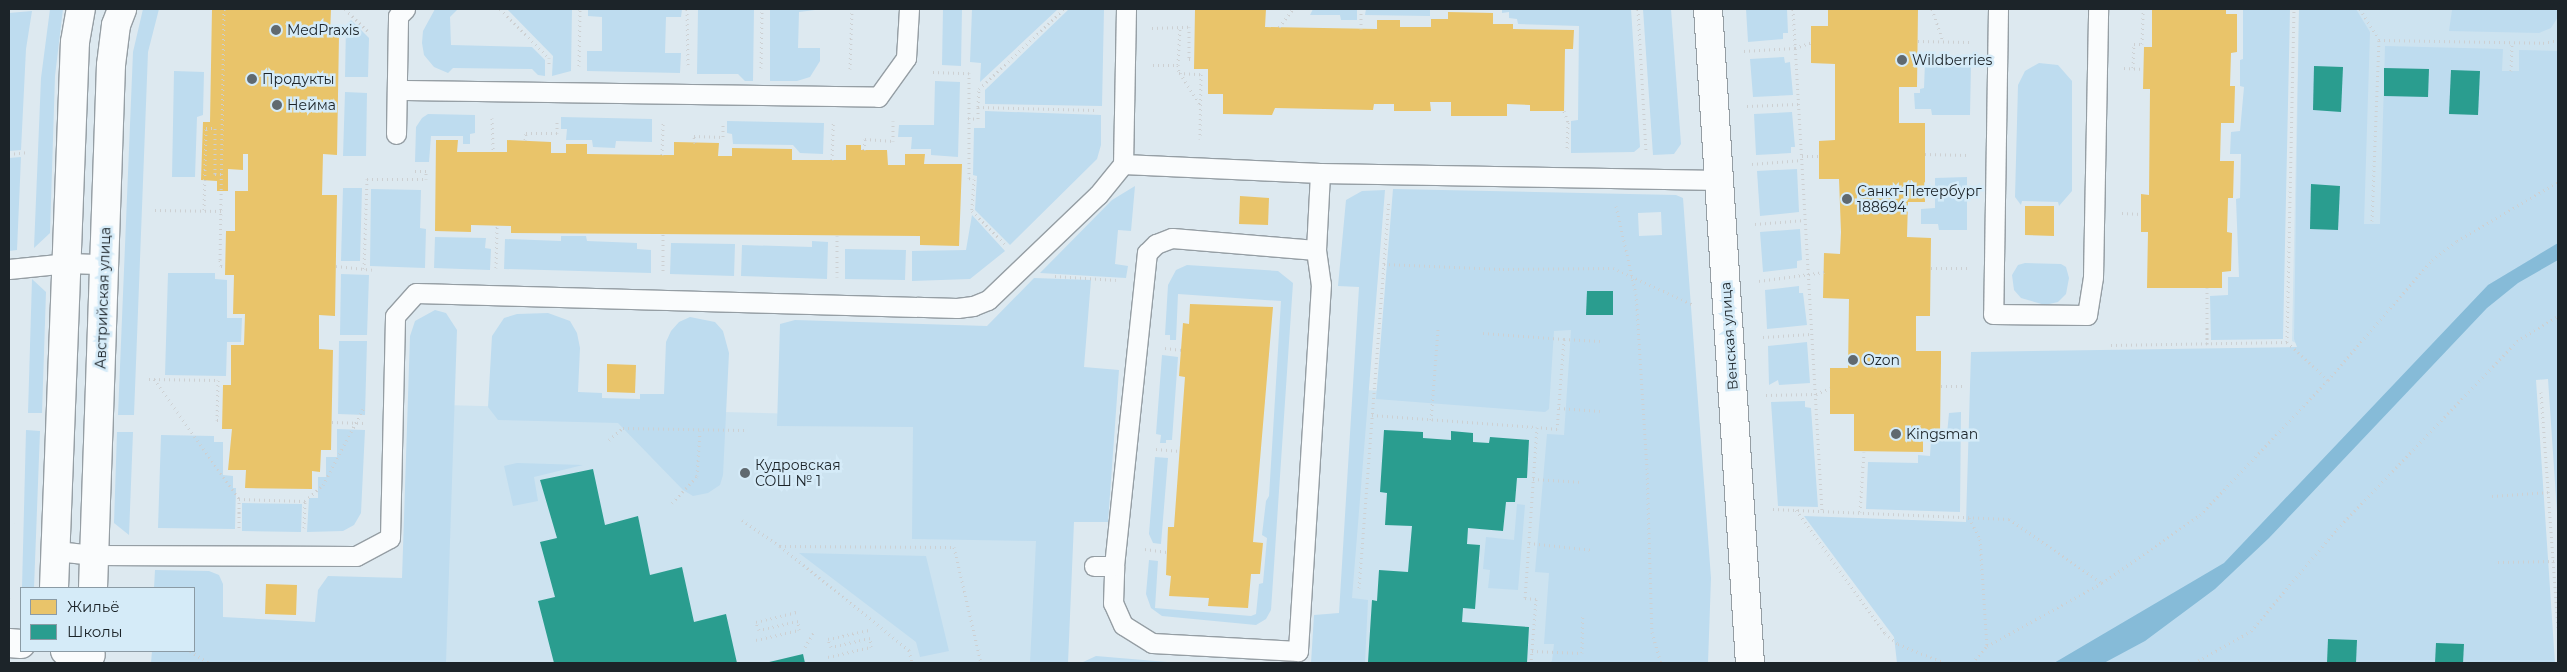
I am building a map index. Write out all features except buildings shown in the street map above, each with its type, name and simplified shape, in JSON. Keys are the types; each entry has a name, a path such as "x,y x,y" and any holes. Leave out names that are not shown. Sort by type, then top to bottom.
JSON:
{"street":[{"path":"54,587 75,42 81,9"},
{"name":"Австрийская улица","path":"93,587 111,65 116,25 122,9"},
{"name":"Венская улица","path":"1708,9 1750,663"}],"lane":[{"path":"396,134 398,16 406,9"},
{"path":"397,90 878,97 894,78 906,58 909,9"},
{"path":"56,551 94,554 356,556 390,538 395,316 416,293 957,308 973,306 988,300 1098,195 1123,164 1126,9"},
{"path":"1998,9 1993,314 2087,315 2093,277 2098,9"},
{"path":"1123,164 1320,173 1719,180"},
{"path":"1316,250 1172,238 1156,244 1147,253 1114,566 1113,603 1123,625 1152,643 1298,651 1321,284 1316,250 1320,173"},
{"path":"9,269 68,263 104,264"},
{"path":"1094,566 1114,566"}],"path":[{"path":"224,9 220,260 221,266 225,266"},
{"path":"344,9 373,36"},
{"path":"500,9 549,58 549,67"},
{"path":"579,72 580,9"},
{"path":"687,9 688,74"},
{"path":"760,95 762,9"},
{"path":"849,96 852,9"},
{"path":"968,118 978,119 979,89 1064,9"},
{"path":"1279,27 1293,9"},
{"path":"1361,9 1361,29"},
{"path":"1638,9 1647,159"},
{"path":"1793,9 1822,511"},
{"path":"1932,9 1943,42"},
{"path":"2133,68 2134,44 2142,44 2143,9"},
{"path":"2287,342 2294,9"},
{"path":"2360,9 2379,40 2372,221"},
{"path":"1180,27 1178,65 1180,73 1201,106"},
{"path":"1126,39 1149,28 1190,27 1189,59 1194,59"},
{"path":"2379,40 2512,42 2558,40"},
{"path":"1918,41 1998,42"},
{"path":"1744,51 1795,48 1812,42"},
{"path":"2511,71 2512,42"},
{"path":"1147,64 1178,65"},
{"path":"2117,68 2144,68"},
{"path":"933,72 969,73 969,178 974,179 972,211 1012,252"},
{"path":"1180,73 1201,74 1200,150"},
{"path":"1747,106 1798,104"},
{"path":"978,107 1123,110"},
{"path":"492,111 493,152"},
{"path":"1564,111 1568,122 1567,157"},
{"path":"662,155 663,115"},
{"path":"864,150 865,139 893,141 893,121"},
{"path":"204,210 206,128 215,128 215,174 222,174"},
{"path":"525,140 526,133 557,133"},
{"path":"695,143 694,136 723,137"},
{"path":"9,154 29,152"},
{"path":"1925,154 1973,156"},
{"path":"1752,164 1819,156"},
{"path":"364,269 367,179 426,179 426,170 410,171"},
{"path":"1359,588 1391,174"},
{"path":"1611,178 1636,294 1647,468 1652,632 1661,663"},
{"path":"1966,663 1971,663 1987,646 2102,583 2200,515 2328,380 2432,260 2456,241 2558,182"},
{"path":"154,210 222,211"},
{"path":"2114,213 2141,214"},
{"path":"1755,224 1805,220"},
{"path":"496,274 497,226"},
{"path":"663,234 663,279"},
{"path":"836,283 837,236"},
{"path":"1384,264 1503,269 1613,268 1630,273 1699,308"},
{"path":"336,266 372,270"},
{"path":"1931,268 1970,268"},
{"path":"1759,281 1809,276 1824,272"},
{"path":"1047,275 1127,280"},
{"path":"2207,288 2207,344"},
{"path":"2194,663 2251,631 2337,530 2517,341 2558,316"},
{"path":"1431,420 1438,328"},
{"path":"1483,333 1600,341"},
{"path":"1762,337 1812,334"},
{"path":"1372,415 1557,429 1564,339"},
{"path":"2111,345 2287,342 2328,380"},
{"path":"1159,348 1182,350"},
{"path":"154,379 239,499 239,534"},
{"path":"149,380 218,380 217,420 222,420"},
{"path":"1941,386 1966,386"},
{"path":"1765,395 1816,394 1830,388"},
{"path":"2541,392 2558,628"},
{"path":"239,499 305,501 323,485 366,402"},
{"path":"1559,408 1600,411"},
{"path":"332,422 369,423"},
{"path":"1531,663 1536,599 1525,598 1537,427"},
{"path":"609,440 623,428 700,431 745,430"},
{"path":"672,503 697,476 700,431"},
{"path":"1151,449 1180,451"},
{"path":"1860,512 1864,452"},
{"path":"1533,479 1583,482"},
{"path":"2492,496 2549,492"},
{"path":"303,536 305,501"},
{"path":"1769,509 2010,519 2102,583"},
{"path":"1796,510 1885,633 1898,644 1945,663"},
{"path":"1968,517 1976,526 1980,539 1987,646"},
{"path":"742,520 780,546 909,650 912,663"},
{"path":"9,523 14,522"},
{"path":"1529,543 1594,550"},
{"path":"780,546 954,547 982,663"},
{"path":"1144,549 1167,552"},
{"path":"2498,562 2554,559 2558,561"},
{"path":"756,640 799,630 798,621 759,630 756,622 797,612"},
{"path":"1532,651 1582,653 1583,614"},
{"path":"828,657 871,647 870,638 831,647 828,639 869,630"},
{"path":"804,647 814,632"},
{"path":"192,652 209,663"}],"shaded area":[{"path":"50,9 63,9 55,76 50,233 34,248 41,78"},
{"path":"143,9 159,9 148,52 134,415 118,415 133,52"},
{"path":"435,9 458,9 450,17 451,45 532,47 545,60 545,76 538,75 532,69 453,68 448,73 434,67 424,55 422,43 423,31"},
{"path":"507,9 572,9 571,71 552,76 553,56"},
{"path":"588,9 682,9 681,17 666,17 665,53 681,53 680,73 587,71 587,51 602,51 602,17 588,16"},
{"path":"698,9 754,9 753,81 745,81 738,74 697,74"},
{"path":"770,9 823,9 799,12 798,48 820,48 820,61 810,77 797,81 770,81"},
{"path":"943,9 962,9 961,66 942,65"},
{"path":"972,9 1058,9 980,82 981,63 970,62"},
{"path":"1069,9 1104,9 1102,106 985,104 985,90"},
{"path":"1313,9 1357,9 1357,20 1341,20 1340,15 1310,15"},
{"path":"1366,9 1430,9 1430,16 1365,15"},
{"path":"1502,9 1631,9 1640,147 1634,152 1571,153 1571,121 1578,120 1579,26 1518,24 1517,19 1509,18 1509,12 1502,13"},
{"path":"1643,9 1671,9 1681,144 1674,154 1653,155"},
{"path":"1746,9 1787,9 1788,33 1783,33 1783,39 1748,42"},
{"path":"2243,9 2290,9 2283,339 2211,340 2210,296 2228,295 2228,277 2239,277 2236,199 2240,198 2241,154 2230,154 2231,132 2240,131 2244,87 2240,86 2240,60 2243,59"},
{"path":"2299,9 2558,9 2558,102 2302,346 2292,341"},
{"path":"2299,9 2356,9 2370,32 2364,224 2380,224 2385,46 2503,49 2502,71 2519,71 2519,50 2558,51 2558,527 2548,379 2536,380 2555,663 1897,663 1894,637 1804,516 1966,522 1971,352 2297,347 2294,339"},
{"path":"2558,9 2558,17 2551,28 2539,33 2449,31 2452,10"},
{"path":"32,11 26,49 21,150 9,151 9,13"},
{"path":"351,20 369,38 368,77 345,77 346,26"},
{"path":"1784,57 1785,63 1790,62 1793,95 1753,97 1750,59"},
{"path":"1925,62 1971,64 1970,115 1932,115 1931,109 1915,109 1914,93 1920,93 1920,89 1924,88"},
{"path":"2039,63 2058,65 2072,81 2072,191 2059,206 2058,202 2022,201 2021,205 2015,197 2018,85 2025,71"},
{"path":"174,71 204,72 203,115 197,117 195,177 172,177"},
{"path":"935,81 960,82 958,157 931,155 931,149 911,149 912,137 898,137 899,125 934,125"},
{"path":"345,92 367,93 366,156 343,156"},
{"path":"985,111 1101,115 1101,145 1097,159 1010,245 975,210 977,176 973,175 974,128 985,128"},
{"path":"1792,112 1795,147 1791,147 1791,153 1756,155 1754,114"},
{"path":"428,114 475,115 475,133 470,134 470,144 463,144 463,136 431,136 429,162 415,162 416,127 422,118"},
{"path":"561,117 652,119 652,142 616,141 615,148 593,147 592,140 566,140 567,129 561,129"},
{"path":"727,121 824,123 823,154 800,153 793,145 733,144 732,134 727,133"},
{"path":"21,157 17,250 9,251 9,158"},
{"path":"1797,169 1799,212 1760,216 1757,171"},
{"path":"1967,177 1967,230 1939,230 1938,224 1921,224 1921,209 1935,208 1935,178"},
{"path":"1135,186 1131,231 1118,230 1115,264 1128,266 1126,278 1040,273 1112,200"},
{"path":"343,188 362,188 360,261 341,261"},
{"path":"371,189 421,190 420,228 426,229 425,268 370,266"},
{"path":"1393,189 1676,195 1683,198 1711,578 1708,663 1549,663 1552,661 1554,644 1544,644 1549,573 1535,572 1547,434 1564,435 1571,330 1554,331 1549,409 1545,412 1376,399","holes":["1661,212 1662,235 1639,236 1638,213"]},
{"path":"1385,190 1352,598 1368,600 1365,663 1311,663 1314,615 1339,613 1359,287 1338,286 1346,200 1362,191"},
{"path":"972,215 1005,251 970,279 912,281 912,251 966,250"},
{"path":"1800,229 1802,260 1797,261 1797,268 1763,272 1760,232"},
{"path":"561,236 586,236 587,241 637,243 637,249 651,250 651,273 504,269 505,239 561,241"},
{"path":"435,237 486,238 485,248 491,249 490,270 434,268"},
{"path":"812,241 828,242 827,279 741,276 742,245 812,247"},
{"path":"671,243 735,244 734,276 670,274"},
{"path":"2558,243 2558,260 2518,283 2487,308 2269,538 2215,589 2145,641 2104,663 2054,663 2224,563 2488,285"},
{"path":"845,249 906,250 905,280 845,279"},
{"path":"2025,263 2061,264 2066,267 2069,278 2066,294 2058,302 2045,305 2021,298 2014,290 2012,275 2018,265"},
{"path":"1187,265 1278,271 1293,283 1271,610 1266,619 1256,625 1162,616 1151,608 1146,594 1149,560 1158,561 1155,608 1251,616 1256,614 1259,584 1263,583 1267,538 1262,535 1266,501 1269,496 1281,301 1178,294 1176,340 1170,340 1170,335 1165,335 1168,285 1176,270"},
{"path":"168,273 215,273 215,279 227,280 227,318 242,318 241,342 227,342 226,376 165,375"},
{"path":"341,274 369,275 367,335 340,335"},
{"path":"1034,278 1091,280 1084,367 1119,370 1108,522 1074,522 1068,663 1030,663 1036,541 912,539 913,427 777,426 780,324 795,320 987,326"},
{"path":"1626,278 1631,663 1351,663 1350,600 1366,390 1380,391"},
{"path":"32,279 46,292 42,413 28,413"},
{"path":"1799,286 1799,293 1803,293 1807,325 1767,329 1765,290"},
{"path":"435,310 446,313 457,330 446,663 151,663 152,652 195,652 195,587 154,587 155,570 209,571 219,575 223,584 223,617 315,622 318,590 328,576 402,578 410,336 415,321"},
{"path":"548,313 570,321 577,333 580,348 578,392 602,393 602,398 640,399 640,394 664,394 666,342 671,331 679,322 690,317 715,322 723,331 729,353 723,475 720,485 708,493 693,496 683,490 618,423 498,420 488,407 492,336 504,318 517,314"},
{"path":"339,341 367,341 365,415 338,414"},
{"path":"1807,342 1810,383 1779,385 1778,380 1769,385 1768,346"},
{"path":"1162,355 1178,357 1172,440 1166,440 1166,443 1160,443 1161,435 1156,434"},
{"name":"Кудровская СОШ № 1","path":"1056,365 1048,663 404,663 443,405 921,417"},
{"path":"1805,401 1805,407 1811,408 1818,507 1778,506 1771,402"},
{"path":"1961,412 1960,512 1866,509 1868,462 1918,463 1918,455 1930,456 1931,439 1944,438 1947,434 1949,413"},
{"path":"337,429 365,430 361,513 354,525 343,531 307,532 309,498 318,498 318,477 326,477 326,457 337,457"},
{"path":"26,430 40,431 34,587 22,587"},
{"path":"117,432 133,432 129,535 114,523"},
{"path":"161,435 214,436 214,442 223,442 223,475 233,476 233,488 236,488 235,529 158,528"},
{"path":"1155,457 1168,458 1161,544 1153,543 1149,534"},
{"path":"517,463 583,465 534,477 538,501 513,506 504,466"},
{"path":"242,503 302,504 301,532 242,531"},
{"path":"1517,504 1525,505 1518,590 1488,588 1490,570 1483,569 1486,537 1514,540"},
{"path":"799,553 926,556 949,651 920,657 916,642"},
{"path":"1096,656 1179,663 1081,663"}],"place":[{"name":"MedPraxis","path":"276,30"},
{"name":"Wildberries","path":"1902,60"},
{"name":"Продукты","path":"252,79"},
{"name":"Нейма","path":"277,105"},
{"name":"Санкт-Петербург 188694","path":"1847,199"},
{"name":"Ozon","path":"1853,360"},
{"name":"Kingsman","path":"1896,434"},
{"name":"Кудровская СОШ № 1","path":"745,473"}]}
